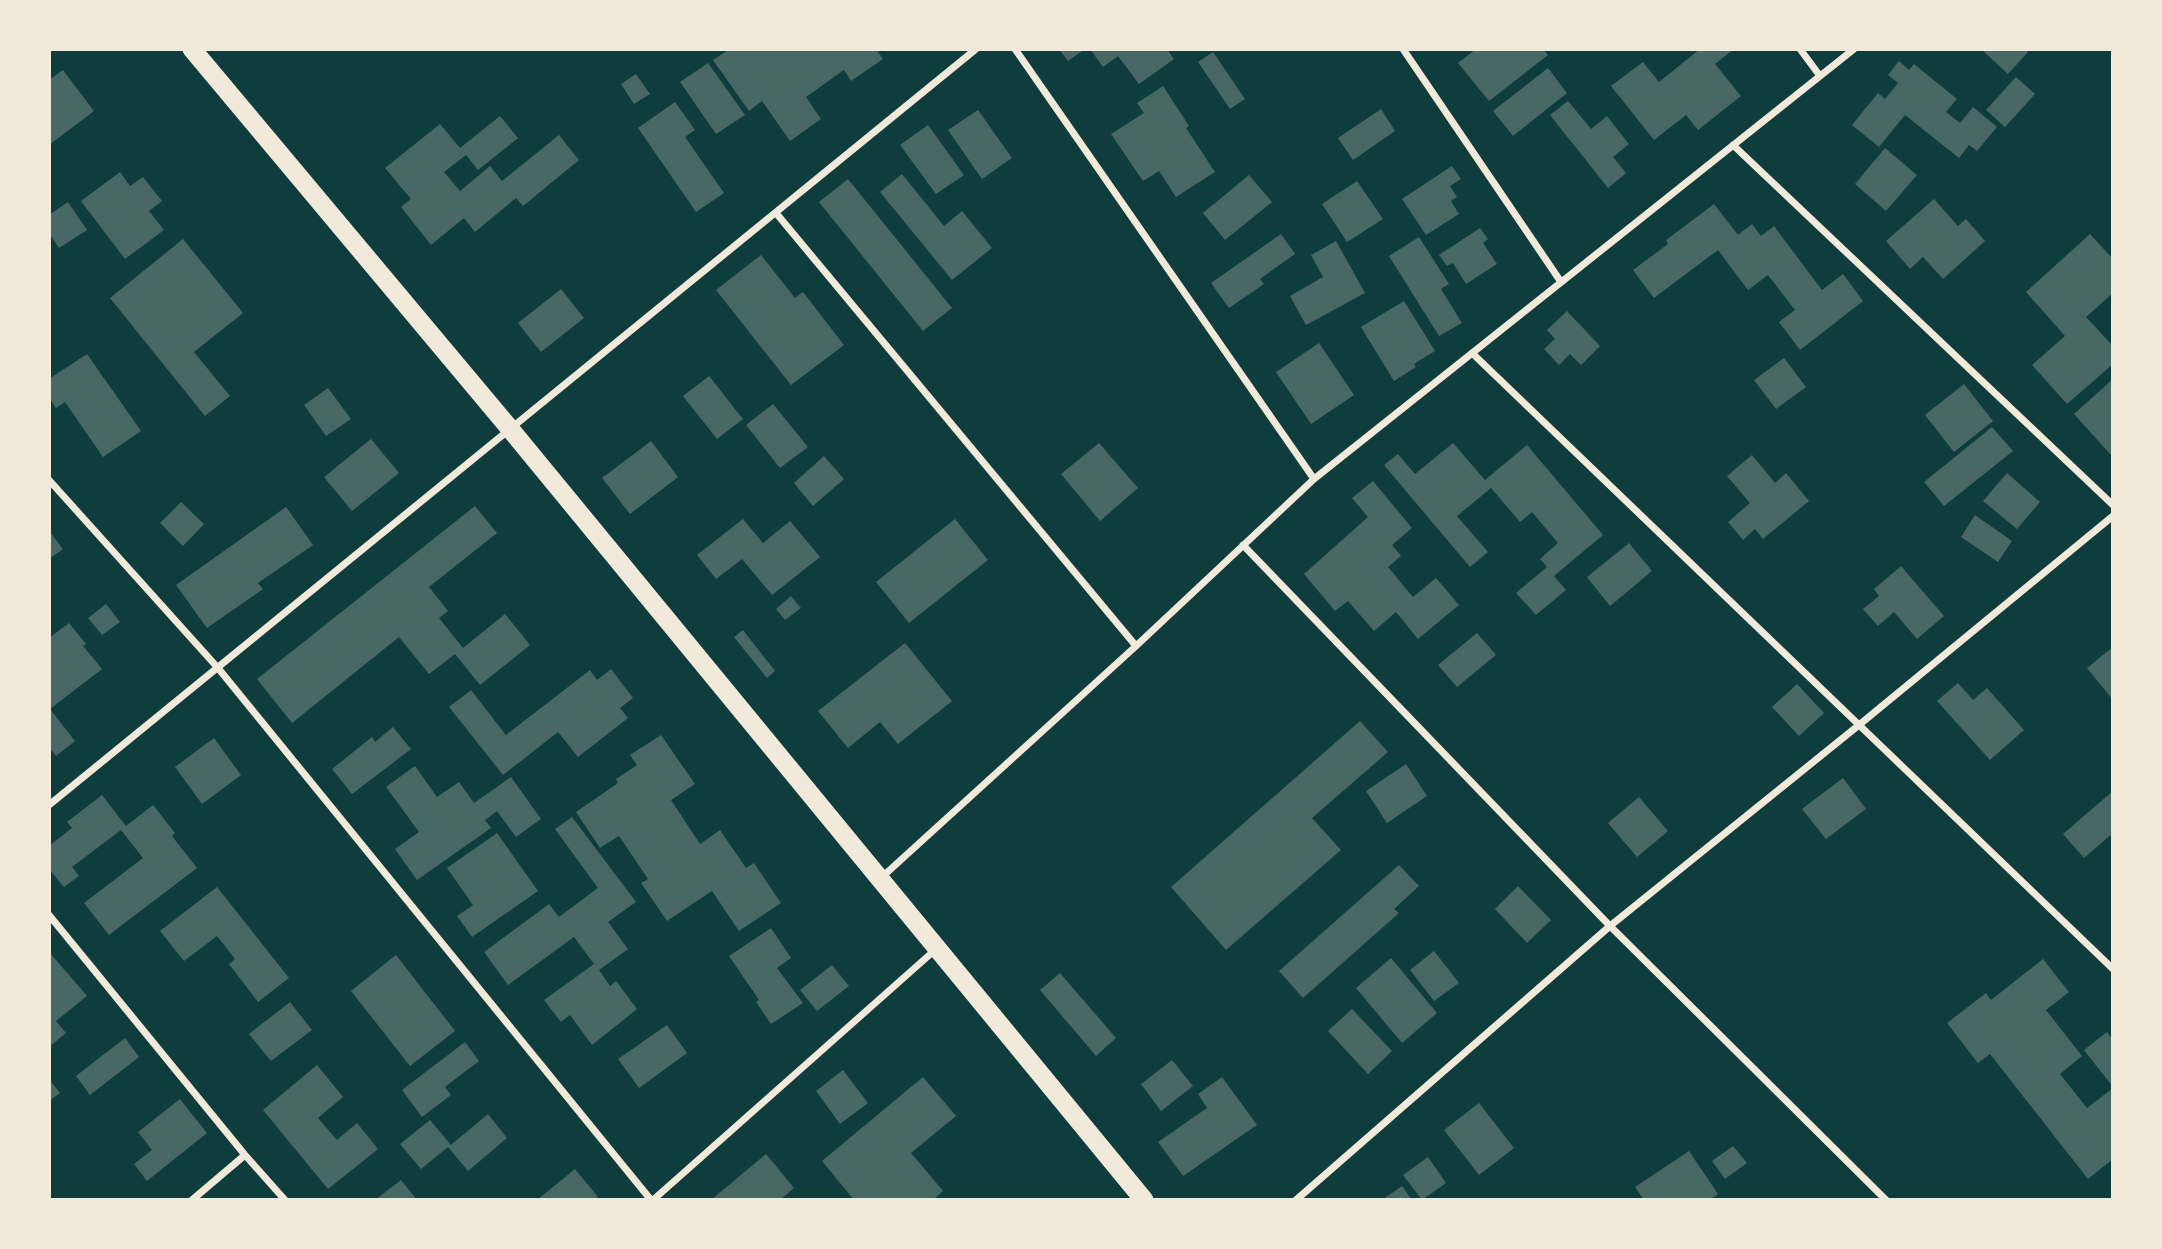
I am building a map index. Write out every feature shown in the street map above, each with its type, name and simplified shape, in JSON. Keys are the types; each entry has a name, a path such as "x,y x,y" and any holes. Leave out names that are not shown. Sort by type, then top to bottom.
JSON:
{"highway":[{"path":"192,49 511,430 1144,1200"}],"street":[{"path":"49,805 976,49"},
{"path":"1015,49 1314,479"},
{"path":"1404,49 1561,282"},
{"path":"1800,49 1820,76"},
{"path":"880,879 1136,646 1314,479 1854,49"},
{"path":"1733,145 2113,505"},
{"path":"776,213 1136,646"},
{"path":"1472,353 2113,969"},
{"path":"49,480 218,668 652,1200 937,948"},
{"path":"1296,1200 1609,926 2113,516"},
{"path":"1243,545 1609,926 1886,1200"},
{"path":"49,915 245,1155 285,1200"},
{"path":"192,1200 245,1155"}],"building":[{"path":"730,49 876,49 883,59 851,81 844,70 806,97 821,119 790,141 762,101 749,111 713,60"},
{"path":"1059,49 1085,49 1068,61"},
{"path":"1090,49 1167,49 1174,59 1139,84 1118,56 1103,67"},
{"path":"1476,49 1543,49 1548,55 1489,101 1458,63"},
{"path":"1700,49 1734,49 1715,64 1741,96 1698,130 1686,115 1654,140 1611,86 1643,62 1659,82"},
{"path":"1981,49 2025,49 2028,52 2008,74"},
{"path":"1213,52 1245,99 1230,109 1198,62"},
{"path":"1899,61 1909,70 1914,64 1957,99 1946,112 1960,123 1973,107 1997,127 1977,151 1969,145 1959,158 1905,115 1879,147 1852,125 1878,93 1885,99 1898,83 1888,75"},
{"path":"708,63 745,115 716,134 680,82"},
{"path":"1548,68 1567,93 1513,136 1493,111"},
{"path":"63,70 94,111 49,145 49,80"},
{"path":"636,74 650,94 634,104 621,84"},
{"path":"2016,77 2035,94 2005,127 1986,110"},
{"path":"1163,86 1215,172 1176,197 1159,171 1143,181 1111,134 1144,113 1137,103"},
{"path":"1568,101 1591,129 1607,116 1629,144 1613,157 1626,173 1608,188 1550,115"},
{"path":"675,102 695,130 685,137 724,193 696,212 638,128"},
{"path":"1381,109 1395,131 1353,160 1338,138"},
{"path":"978,110 1012,158 982,179 948,130"},
{"path":"500,116 518,138 478,170 466,155 444,172 460,191 490,166 502,181 559,135 579,160 523,206 516,198 475,232 464,218 431,245 401,207 411,199 385,168 440,124 460,148"},
{"path":"928,125 964,175 936,194 900,145"},
{"path":"1885,148 1917,175 1886,211 1855,184"},
{"path":"1452,166 1461,179 1450,186 1457,197 1451,201 1459,214 1426,235 1402,199"},
{"path":"120,172 130,186 143,177 162,201 149,211 164,230 125,259 81,201"},
{"path":"902,174 944,226 962,211 992,248 952,280 880,192"},
{"path":"1249,175 1272,202 1225,240 1203,213"},
{"path":"848,179 952,308 923,331 819,202"},
{"path":"1357,181 1383,219 1347,242 1322,204"},
{"path":"1934,199 1958,226 1966,219 1985,241 1943,279 1923,257 1910,269 1886,241"},
{"path":"68,202 87,230 59,248 49,233 49,215"},
{"path":"1714,204 1738,235 1752,224 1761,236 1774,226 1822,290 1843,274 1863,301 1800,350 1779,322 1795,310 1768,275 1748,290 1718,250 1654,298 1633,270 1668,244 1666,240"},
{"path":"1480,228 1488,239 1483,243 1497,264 1466,284 1453,263 1447,266 1439,255"},
{"path":"1281,234 1295,254 1260,279 1264,284 1229,308 1211,283"},
{"path":"2090,234 2113,259 2113,293 2086,317 2113,346 2113,364 2067,404 2032,365 2065,336 2026,292"},
{"path":"1419,237 1449,284 1441,289 1462,323 1439,336 1389,256"},
{"path":"183,239 243,313 194,352 230,396 205,416 110,298"},
{"path":"1336,241 1365,293 1306,325 1290,296 1323,277 1311,255"},
{"path":"761,255 795,298 803,292 844,345 791,385 716,290"},
{"path":"561,289 584,318 541,352 518,323"},
{"path":"1404,301 1435,351 1394,381 1361,327"},
{"path":"1567,311 1600,346 1581,365 1570,354 1559,365 1544,349 1555,339 1547,330"},
{"path":"1319,343 1354,395 1311,424 1276,372"},
{"path":"87,354 141,431 103,457 65,402 56,408 49,397 49,379"},
{"path":"1784,358 1806,387 1776,409 1754,380"},
{"path":"709,376 743,419 717,439 683,396"},
{"path":"2113,379 2113,454 2111,455 2074,414"},
{"path":"1964,384 1993,421 1954,452 1925,415"},
{"path":"328,388 351,419 326,436 304,405"},
{"path":"773,404 808,447 780,468 746,425"},
{"path":"1992,427 2013,451 1944,506 1924,482"},
{"path":"371,439 399,473 352,511 324,477"},
{"path":"651,441 678,477 630,514 602,478"},
{"path":"1099,443 1138,488 1100,521 1061,474"},
{"path":"1453,443 1485,480 1527,445 1603,535 1554,576 1566,590 1536,615 1516,593 1547,567 1540,559 1558,543 1532,512 1520,522 1491,488 1457,516 1488,552 1470,567 1384,465 1398,454 1415,474"},
{"path":"1752,455 1775,483 1786,473 1809,501 1763,539 1755,529 1743,540 1728,522 1750,503 1727,476"},
{"path":"824,456 844,479 813,506 794,483"},
{"path":"2007,473 2040,502 2017,529 1983,501"},
{"path":"1373,481 1412,528 1392,545 1401,556 1388,567 1413,597 1436,578 1459,605 1418,639 1396,612 1374,631 1348,601 1335,611 1304,574 1368,517 1352,498"},
{"path":"181,502 204,524 183,546 160,523"},
{"path":"475,506 497,533 429,587 448,611 439,618 463,648 505,614 530,645 480,685 455,654 429,674 399,637 292,723 257,679"},
{"path":"286,507 313,545 258,583 263,589 207,628 176,585"},
{"path":"1975,515 2012,541 1998,562 1961,537"},
{"path":"743,519 763,543 790,521 820,557 772,595 742,559 716,579 697,555"},
{"path":"955,519 988,560 909,623 876,582"},
{"path":"49,531 63,549 49,559"},
{"path":"1629,543 1652,571 1610,606 1587,577"},
{"path":"1901,566 1944,616 1917,639 1894,612 1878,626 1863,609 1879,596 1874,589"},
{"path":"791,596 801,608 785,620 776,609"},
{"path":"106,604 120,622 102,635 88,618"},
{"path":"69,623 102,669 50,709 75,741 56,756 49,747 49,638"},
{"path":"743,630 775,671 767,678 734,637"},
{"path":"1477,633 1496,655 1457,687 1438,665"},
{"path":"905,643 952,701 898,744 880,722 848,748 818,711"},
{"path":"2113,647 2113,700 2087,668"},
{"path":"611,669 633,698 620,708 628,718 578,757 558,732 503,775 449,707 471,690 506,735 590,670 597,680"},
{"path":"1958,683 1973,700 1987,688 2024,730 1990,760 1937,701"},
{"path":"1797,684 1824,713 1799,736 1772,707"},
{"path":"1360,721 1388,752 1312,818 1341,850 1226,950 1171,887"},
{"path":"393,727 411,749 352,794 332,769 372,737 375,742"},
{"path":"661,735 695,784 671,800 700,844 720,830 746,868 754,863 781,903 739,931 712,891 667,921 641,883 648,879 619,836 600,848 576,812 618,783 616,779 637,765 630,755"},
{"path":"214,738 241,775 202,804 175,767"},
{"path":"1406,764 1427,796 1387,823 1366,791"},
{"path":"415,766 437,797 459,782 474,803 511,777 541,819 516,837 497,811 485,820 491,828 417,880 395,849 419,832 386,787"},
{"path":"1843,778 1866,809 1826,839 1802,809"},
{"path":"2113,791 2113,833 2084,858 2063,834"},
{"path":"102,795 126,826 153,805 175,833 172,836 197,868 109,935 84,903 143,858 121,830 72,867 79,876 64,887 49,869 49,846 72,828 67,822"},
{"path":"1639,797 1668,831 1637,857 1608,823"},
{"path":"572,817 636,902 608,922 628,949 599,970 610,986 616,981 637,1009 592,1045 570,1015 561,1022 544,1000 594,964 574,937 508,985 484,952 549,904 559,917 598,888 555,829"},
{"path":"497,833 538,891 472,937 457,916 473,905 447,868"},
{"path":"1399,865 1419,886 1394,909 1399,913 1303,998 1279,971"},
{"path":"1518,886 1551,920 1527,943 1495,909"},
{"path":"217,887 289,978 258,1002 229,964 235,959 217,936 184,961 160,931"},
{"path":"771,928 791,958 777,968 803,1003 771,1024 756,1002 759,1000 729,956"},
{"path":"1434,951 1459,983 1434,1001 1410,970"},
{"path":"50,953 87,996 56,1021 66,1033 49,1047"},
{"path":"396,955 455,1031 410,1066 351,991"},
{"path":"1391,958 1437,1013 1402,1043 1356,988"},
{"path":"2043,959 2069,992 2046,1010 2082,1056 2060,1074 2087,1108 2113,1088 2113,1159 2088,1179 1990,1054 1978,1063 1947,1023 1986,993 1991,1000"},
{"path":"832,965 849,986 817,1011 800,990"},
{"path":"1060,973 1116,1038 1096,1056 1040,990"},
{"path":"290,1002 312,1030 271,1061 249,1034"},
{"path":"1352,1009 1392,1051 1368,1074 1328,1031"},
{"path":"667,1025 687,1053 639,1088 618,1059"},
{"path":"2107,1032 2113,1040 2113,1087 2084,1050"},
{"path":"125,1038 139,1057 90,1095 76,1076"},
{"path":"465,1042 479,1061 445,1087 451,1095 422,1117 402,1090"},
{"path":"1172,1060 1193,1086 1161,1111 1141,1084"},
{"path":"317,1065 343,1097 318,1118 337,1140 357,1123 378,1149 328,1189 263,1110"},
{"path":"843,1070 868,1103 840,1124 816,1091"},
{"path":"923,1077 956,1116 911,1153 943,1191 933,1200 854,1200 822,1161"},
{"path":"1222,1077 1257,1125 1183,1176 1158,1142 1207,1108 1198,1094"},
{"path":"49,1079 60,1093 49,1101"},
{"path":"180,1099 207,1133 147,1181 134,1164 152,1150 138,1132"},
{"path":"1479,1103 1514,1148 1479,1175 1444,1130"},
{"path":"488,1114 507,1138 468,1171 448,1147 421,1169 400,1144 430,1120 451,1145"},
{"path":"1733,1146 1747,1163 1725,1179 1712,1161"},
{"path":"1689,1151 1718,1194 1710,1200 1644,1200 1635,1187"},
{"path":"766,1154 794,1188 780,1200 711,1200"},
{"path":"1428,1157 1446,1183 1422,1200 1403,1175"},
{"path":"575,1169 598,1197 594,1200 537,1200"},
{"path":"401,1180 417,1200 375,1200"},
{"path":"1402,1186 1412,1200 1382,1200"}]}
